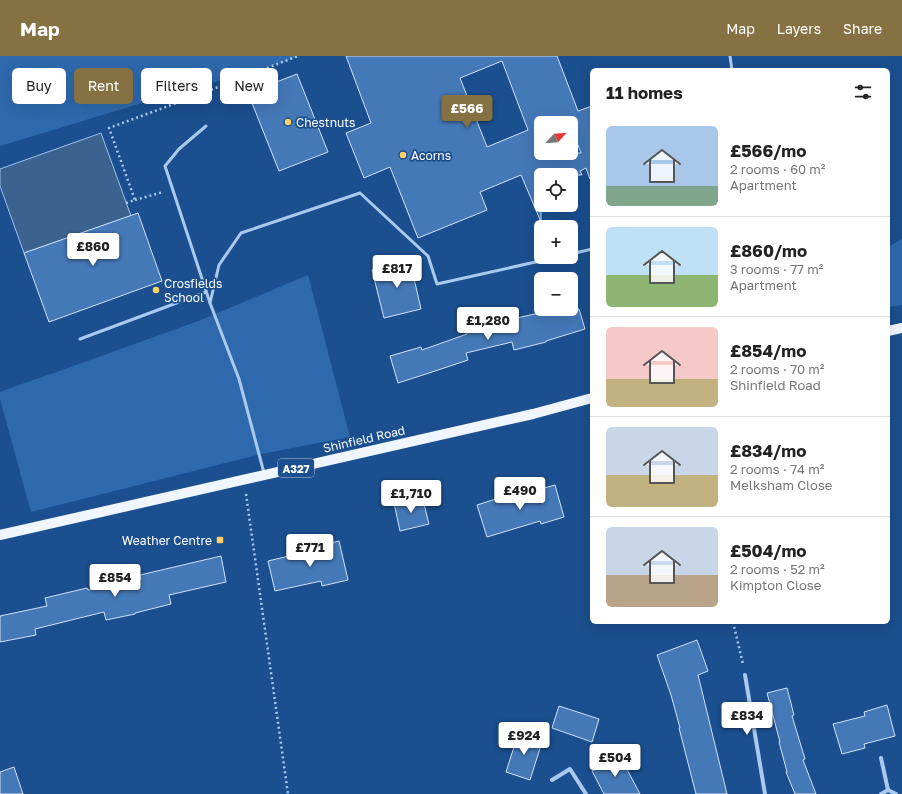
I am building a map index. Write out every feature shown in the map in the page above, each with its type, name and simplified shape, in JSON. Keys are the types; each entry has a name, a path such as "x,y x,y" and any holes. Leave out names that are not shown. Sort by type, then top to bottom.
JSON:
{"main road":[{"path":"890,331 902,328"},
{"name":"Shinfield Road","path":"0,535 526,416 590,399"}],"street":[{"path":"745,675 765,794"},
{"path":"881,758 888,790"},
{"path":"552,780 570,769 586,794"},
{"path":"881,794 888,790"},
{"path":"888,790 896,794"}],"lane":[{"path":"730,56 732,68"},
{"path":"206,126 179,148 165,166 206,292 239,379 265,475"},
{"path":"210,303 219,265 241,233 360,193 428,256 437,284 534,262"},
{"path":"578,252 590,249"},
{"path":"80,339 206,292"}],"path":[{"path":"135,200 109,128 298,56"},
{"path":"126,203 172,189"},
{"path":"244,480 288,794"},
{"path":"733,624 745,675"}],"shaded area":[{"path":"0,56 299,56 263,68 220,68 220,81 212,83 212,68 141,68 141,103 0,146"},
{"path":"101,133 131,216 24,253 0,186 0,169"},
{"path":"902,239 902,305 890,307 890,246"},
{"path":"308,275 350,437 261,454 31,512 0,399 0,392 201,320"}],"building":[{"path":"346,56 557,56 578,111 590,107 590,179 586,168 580,171 582,175 578,175 578,168 534,168 534,206 521,175 480,192 487,210 418,238 390,167 364,178 346,133 371,123","holes":["502,61 528,130 487,147 460,78"]},
{"name":"Chestnuts","path":"297,74 328,152 279,171 252,104 278,104 278,81"},
{"path":"537,212 541,212 540,220"},
{"path":"138,213 162,281 49,322 24,253"},
{"path":"410,261 421,309 384,318 372,270"},
{"path":"579,309 585,329 546,342 514,350 512,342 466,353 468,360 398,383 390,356 421,347 422,350 467,334 466,328 498,320 499,322 534,314 534,316 578,316"},
{"path":"555,485 564,517 541,524 540,521 487,537 477,505 508,495 509,498"},
{"path":"422,496 429,524 400,531 394,503"},
{"path":"339,541 348,580 322,586 321,581 275,591 268,561 314,550 313,547"},
{"path":"221,556 226,582 169,595 171,604 106,620 104,612 35,629 36,635 0,642 0,616 47,606 45,598 87,588 88,590 141,579 140,575"},
{"path":"697,640 708,671 698,675 727,794 696,794 671,695 657,655"},
{"path":"787,688 794,715 792,716 805,759 803,760 816,794 795,794 786,772 767,693"},
{"path":"887,705 895,736 864,744 865,748 842,754 833,724 865,716 864,712"},
{"path":"559,706 599,719 592,742 552,728"},
{"path":"519,731 543,739 530,780 506,772"},
{"path":"620,756 640,794 604,794 592,771"},
{"path":"14,767 23,794 0,794 0,772"}],"place":[{"name":"Chestnuts","path":"288,122"},
{"name":"Acorns","path":"403,155"},
{"name":"Crosfields School","path":"156,290"},
{"name":"Weather Centre","path":"220,540"}]}
